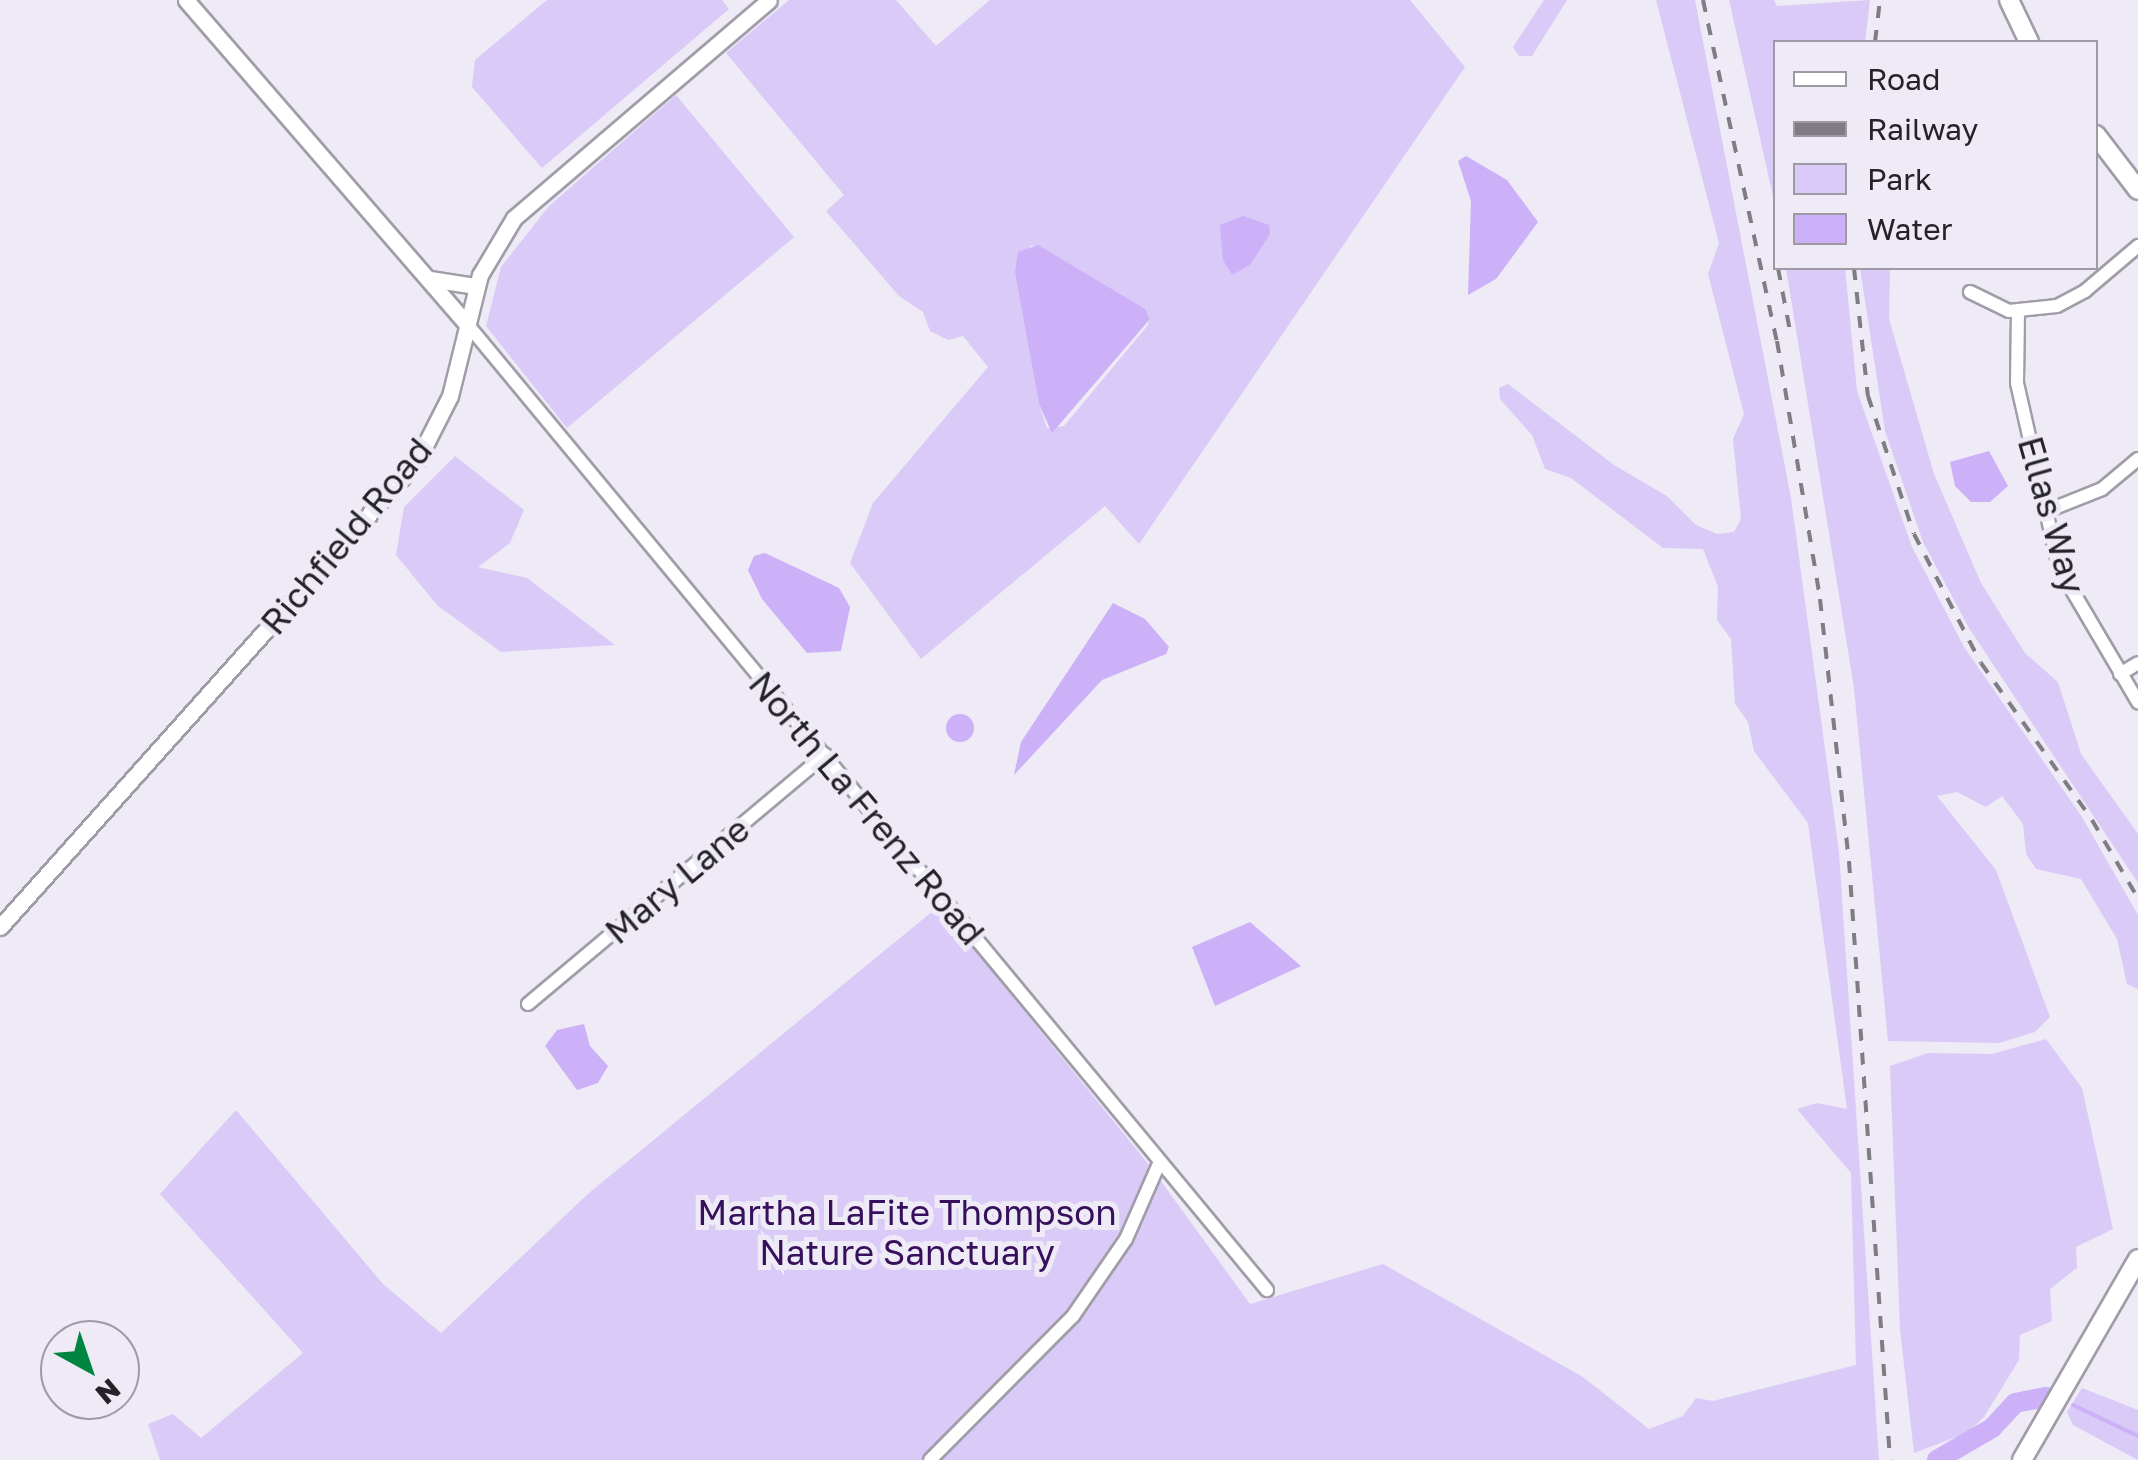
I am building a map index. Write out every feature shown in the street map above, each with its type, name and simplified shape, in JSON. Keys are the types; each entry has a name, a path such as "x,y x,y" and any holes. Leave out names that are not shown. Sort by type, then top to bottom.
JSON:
{"main road":[{"path":"2009,0 2029,40"},
{"path":"2098,138 2138,190"},
{"path":"2026,1456 2138,1259"}],"street":[{"path":"186,0 468,325"},
{"name":"Richfield Road","path":"0,927 417,461 450,396 476,286 502,236 545,186 769,0"},
{"path":"1970,292 2018,312 2076,297 2138,246"},
{"path":"426,278 476,286"},
{"name":"Ellas Way","path":"2018,312 2018,383 2070,592 2138,702"},
{"name":"North La Frenz Road","path":"468,325 1267,1290"},
{"path":"2047,511 2102,490 2138,460"},
{"path":"2120,674 2138,663"},
{"name":"Mary Lane","path":"528,1004 825,755"},
{"path":"930,1460 1073,1316 1126,1239 1159,1164"}],"green space":[{"path":"547,0 722,0 729,9 542,168 472,87 475,60"},
{"path":"789,0 896,0 936,46 990,0 1410,0 1465,67 1139,544 1105,506 921,659 850,563 873,503 988,367 963,336 948,340 930,331 923,312 899,296 826,211 844,195 726,53","holes":["1031,245 1149,315 1148,325 1064,426 1047,428 1015,273"]},
{"path":"1544,0 1567,0 1532,56 1519,56 1513,47"},
{"name":"Martha LaFite Thompson Nature Sanctuary","path":"1656,0 1695,0 1791,498 1839,852 1879,1460 160,1460 148,1424 173,1414 201,1438 303,1353 160,1194 236,1110 383,1284 441,1333 589,1193 939,906 1150,1166 1250,1304 1383,1264 1583,1377 1649,1429 1683,1416 1696,1398 1713,1401 1856,1365 1851,1173 1797,1109 1817,1103 1847,1109 1808,823 1754,751 1748,722 1735,704 1731,639 1717,620 1718,587 1703,549 1663,548 1571,478 1545,469 1532,435 1500,399 1499,388 1508,384 1614,465 1667,496 1696,525 1717,534 1734,532 1741,519 1733,439 1744,414 1708,274 1719,243"},
{"path":"1729,0 1774,0 1777,6 1870,0 1865,40 1773,40 1773,196"},
{"path":"676,95 794,237 567,428 486,326 501,267 549,206"},
{"path":"1786,270 1845,270 1857,391 1912,547 1964,647 2082,817 2138,915 2138,989 2127,984 2117,939 2081,879 2036,869 2026,854 2023,824 2002,796 1986,807 1957,792 1937,796 1996,870 2050,1017 2035,1032 1999,1043 1888,1041 1854,688"},
{"path":"1860,270 1890,270 1889,319 1934,474 1981,583 2025,653 2058,682 2081,754 2138,834 2138,883 1969,628 1923,542 1885,431"},
{"path":"455,456 524,510 510,543 478,567 527,578 615,645 501,652 437,605 396,555 404,507"},
{"path":"2046,1039 2082,1088 2113,1229 2076,1247 2077,1268 2050,1289 2052,1321 2020,1335 2019,1360 1984,1417 1967,1433 1914,1453 1900,1329 1890,1066 1928,1053 1992,1054"},
{"path":"2082,1388 2138,1410 2138,1460 2073,1425 2067,1412"}],"water":[{"path":"1466,156 1507,180 1538,222 1496,279 1468,295 1471,201 1458,161"},
{"path":"1243,216 1269,225 1270,234 1250,265 1232,275 1223,260 1220,225"},
{"path":"1038,245 1145,309 1150,319 1052,433 1039,404 1015,273 1018,252"},
{"path":"1989,451 2008,486 1990,502 1971,502 1955,486 1950,462"},
{"path":"765,553 839,588 850,607 841,651 807,653 762,599 748,570 754,556"},
{"path":"1113,603 1145,619 1169,647 1166,654 1102,680 1014,775 1021,742"},
{"path":"960,714 970,718 974,728 970,738 960,742 950,738 946,728 950,718"},
{"path":"1250,922 1301,966 1215,1006 1192,947"},
{"path":"584,1024 590,1046 608,1066 598,1083 577,1090 545,1046 557,1030"}],"waterway":[{"path":"1937,1460 1992,1428 2015,1403 2046,1397"},
{"path":"2073,1405 2138,1436"}],"railway":[{"path":"1703,0 1777,341 1820,599 1849,861 1890,1460"},
{"path":"1875,40 1880,0"},
{"path":"1778,270 1791,336"},
{"path":"1854,270 1868,396 1914,534 1981,663 2092,820 2138,898"}]}
